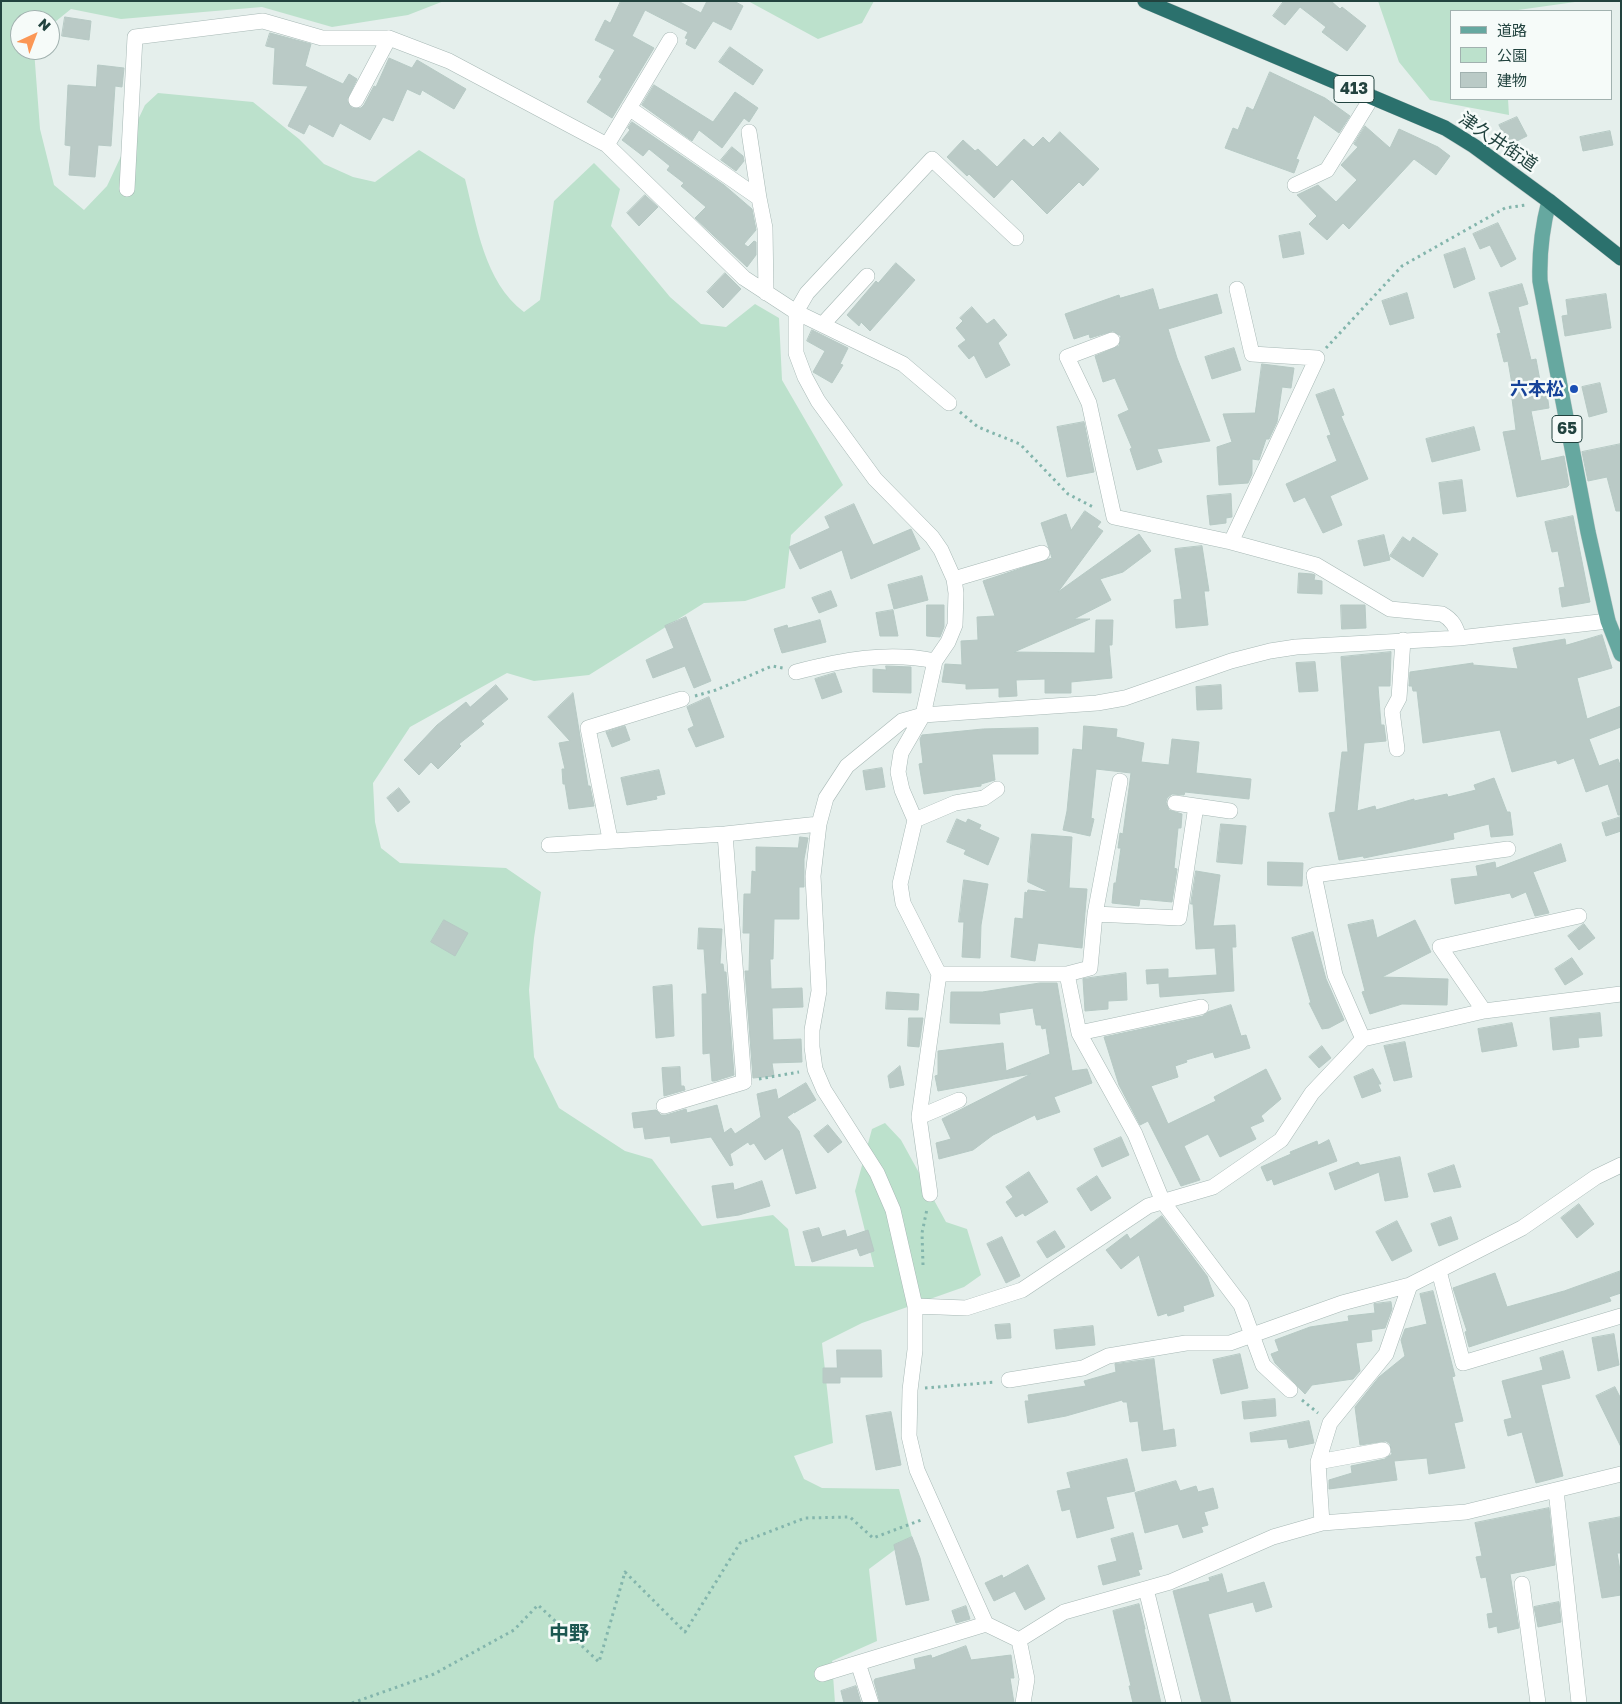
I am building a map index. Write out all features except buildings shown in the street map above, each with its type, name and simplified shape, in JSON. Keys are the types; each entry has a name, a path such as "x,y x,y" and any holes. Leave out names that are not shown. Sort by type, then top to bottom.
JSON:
{"highway":[{"name":"津久井街道","path":"1145,1 1452,133 1474,146 1549,201 1621,258"}],"main road":[{"name":"65","path":"1549,201 1542,227 1539,253 1540,281 1569,442 1608,621 1620,649"}],"street":[{"path":"127,189 135,37 263,20 322,38 389,38 449,61 607,145 744,278 796,312 904,364 950,403"},
{"path":"356,100 389,38"},
{"path":"607,145 670,40"},
{"path":"1295,185 1327,170 1372,97"},
{"path":"629,108 759,198"},
{"path":"748,132 765,228 766,293"},
{"path":"930,1194 919,1117 939,974 903,903 901,894 901,876 915,820 902,790 898,772 902,753 923,715 935,661 948,642 954,624 956,593 954,579 950,566 932,537 875,479 818,401 805,377 796,353 796,312 807,293 932,159 1016,238"},
{"path":"823,324 867,276"},
{"path":"1231,542 1317,358 1252,354 1237,289"},
{"path":"1112,340 1067,357 1089,403 1114,516 1231,542 1316,565 1390,609 1442,614 1455,624 1459,638"},
{"path":"954,579 1042,553"},
{"path":"1019,1640 986,1624 935,1514 917,1470 909,1436 910,1390 915,1350 915,1306 893,1210 877,1173 824,1090 815,1069 812,1030 819,991 813,876 819,824 826,798 847,766 902,721 923,715 1116,700 1250,655 1296,647 1459,638 1608,621"},
{"path":"1398,749 1392,711 1400,698 1403,640"},
{"path":"796,672 832,662 871,657 920,658 935,661"},
{"path":"610,840 588,728 682,699"},
{"path":"939,974 1067,974 1090,968 1095,914 1120,781"},
{"path":"915,820 955,803 984,798 997,789"},
{"path":"1175,803 1230,811"},
{"path":"1095,914 1179,918 1196,806"},
{"path":"549,845 725,834 819,824"},
{"path":"664,1106 744,1082 725,834"},
{"path":"1363,1039 1335,975 1314,875 1508,849"},
{"path":"1484,1011 1440,947 1579,916"},
{"path":"1067,974 1079,1033 1135,1134 1163,1202 1241,1305 1253,1334 1262,1365 1290,1390"},
{"path":"915,1306 966,1308 1022,1290 1148,1206 1213,1187 1281,1140 1312,1093 1363,1039 1484,1011 1621,994"},
{"path":"1079,1033 1201,1007"},
{"path":"919,1117 959,1100"},
{"path":"1009,1380 1083,1368 1108,1356 1186,1343 1230,1343 1342,1303 1410,1285 1439,1271 1465,1255 1522,1228 1596,1177 1621,1165"},
{"path":"1439,1271 1463,1363 1621,1316"},
{"path":"1322,1523 1318,1462 1330,1423 1386,1354 1410,1285"},
{"path":"1318,1462 1383,1450"},
{"path":"1019,1640 1064,1612 1170,1582 1273,1537 1322,1523 1466,1512 1621,1474"},
{"path":"1556,1490 1579,1703"},
{"path":"1522,1584 1538,1703"},
{"path":"1146,1589 1174,1703"},
{"path":"822,1674 986,1624"},
{"path":"1019,1640 1027,1679 1023,1703"},
{"path":"858,1663 870,1703"}],"path":[{"path":"1317,358 1402,266 1505,208 1549,201"},
{"path":"950,403 978,427 1020,444 1068,494 1114,516"},
{"path":"682,699 716,690 772,666 796,672"},
{"path":"744,1082 815,1069"},
{"path":"923,1268 922,1233 930,1194"},
{"path":"910,1390 1009,1380"},
{"path":"1290,1390 1330,1423"},
{"path":"352,1703 434,1674 514,1630 538,1605 599,1662 626,1572 685,1632 740,1543 806,1518 850,1517 873,1538 935,1514"}],"green space":[{"path":"1,1 444,1 408,15 332,27 262,7 121,19 71,9 60,18 60,10 10,10 10,60 35,60 40,129 54,185 84,210 107,186 145,105 158,93 253,102 299,139 324,164 353,177 375,182 419,150 465,179 478,233 491,269 510,300 524,312 540,300 554,201 594,163 620,189 611,226 670,297 701,324 726,327 755,304 779,318 782,380 843,485 791,535 785,588 745,601 704,603 589,675 534,681 507,673 410,727 373,783 375,822 381,848 400,863 506,868 541,892 529,990 534,1057 559,1108 625,1151 652,1159 702,1226 773,1215 788,1229 795,1266 874,1267 855,1191 872,1129 885,1123 901,1140 946,1222 967,1229 981,1275 964,1287 862,1323 822,1343 833,1443 794,1456 804,1479 822,1488 899,1489 912,1537 869,1569 877,1641 832,1661 835,1703 1,1703"},
{"path":"748,1 874,1 862,23 818,39"},
{"path":"1378,1 1582,1 1518,10 1450,10 1450,100 1508,100 1509,115 1430,100 1399,62"}],"place":[{"name":"六本松","path":"1574,389"}],"district":[{"name":"中野","path":"569,1634"}]}
